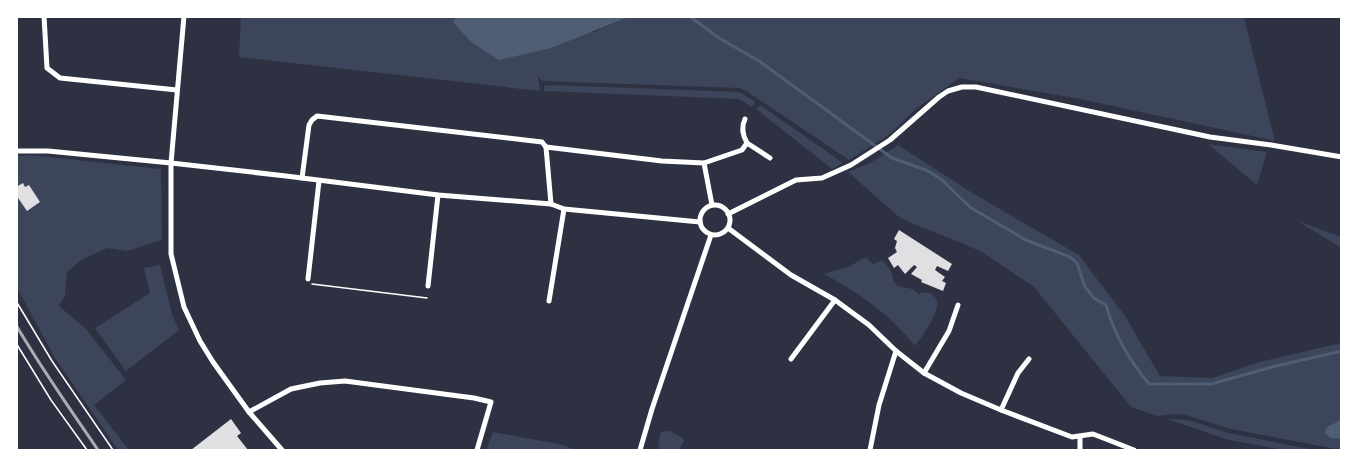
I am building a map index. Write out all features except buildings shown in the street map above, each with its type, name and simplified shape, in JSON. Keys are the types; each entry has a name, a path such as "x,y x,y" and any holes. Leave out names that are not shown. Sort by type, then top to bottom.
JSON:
{"street":[{"path":"44,16 47,68 60,78 177,90"},
{"path":"184,16 171,163 171,254 184,307 200,340 249,412 282,450"},
{"path":"728,214 796,180 822,178 851,165 890,140 939,97 956,88 967,86 1210,137 1341,158"},
{"path":"302,178 309,125 317,116 542,142 546,147 551,204"},
{"path":"745,119 742,125 744,138 770,158"},
{"path":"546,147 662,161 704,163 742,150 747,142"},
{"path":"16,151 48,151 171,163 438,195 551,204 564,209 700,222"},
{"path":"704,163 712,205"},
{"path":"308,279 319,181"},
{"path":"428,286 438,195"},
{"path":"719,206 728,214 730,221 723,233 711,235 702,228 700,216 707,207 719,206"},
{"path":"549,301 564,209"},
{"path":"728,228 791,275 835,300 869,325 896,351 924,373 961,393 1072,437 1093,434 1134,450"},
{"path":"640,450 711,235"},
{"path":"791,359 835,300"},
{"path":"924,373 949,331 958,305"},
{"path":"870,450 879,405 896,351"},
{"path":"1001,410 1018,373 1029,359"},
{"path":"249,412 291,389 345,381 474,398 491,402 477,450"},
{"path":"1080,437 1080,450"}],"path":[{"path":"308,279 312,285 427,298"},
{"path":"16,301 52,361 113,450"},
{"path":"16,343 51,400 87,450"}],"shaded area":[{"path":"241,16 456,17 454,22 594,32 629,17 1244,17 1275,141 1080,99 959,78 916,109 890,134 849,160 739,88 542,81 538,76 540,91 239,57"},
{"path":"456,16 629,17 551,48 499,60 471,42 453,22"},
{"path":"544,86 740,92 755,102 752,107 739,99 544,91"},
{"path":"760,105 843,163 832,169 756,109"},
{"path":"1208,144 1267,152 1257,185"},
{"path":"898,145 974,194 1079,255 1125,316 1160,376 1212,378 1259,362 1341,343 1341,420 1328,426 1325,430 1330,438 1341,439 1341,450 1231,429 1185,415 1157,416 1131,407 1034,287 982,252 899,217 848,172 870,163"},
{"path":"31,155 161,169 162,240 127,251 107,248 81,260 67,272 65,295 59,306 86,329 126,380 94,405 129,450 118,450 55,358 17,288 16,156"},
{"path":"1298,221 1341,237 1341,248"},
{"path":"866,257 873,264 882,260 897,285 919,294 930,293 937,299 932,320 915,346 873,305 824,274 848,267"},
{"path":"160,265 172,314 179,330 126,371 95,328 150,293 144,268"},
{"path":"1167,419 1188,420 1228,433 1315,450 1284,450 1229,440"},
{"path":"1341,420 1341,439 1330,438 1325,430 1328,426"},
{"path":"670,431 683,438 684,441 679,450 658,450 660,433"},
{"path":"493,432 559,444 577,450 486,450"}],"waterway":[{"path":"689,16 719,38 759,61 892,158 926,170 941,179 971,208 1026,240 1070,257 1077,263 1085,287 1094,298 1106,305 1123,347 1149,384 1211,384 1342,351"}],"railway":[{"path":"16,325 98,450"}]}
